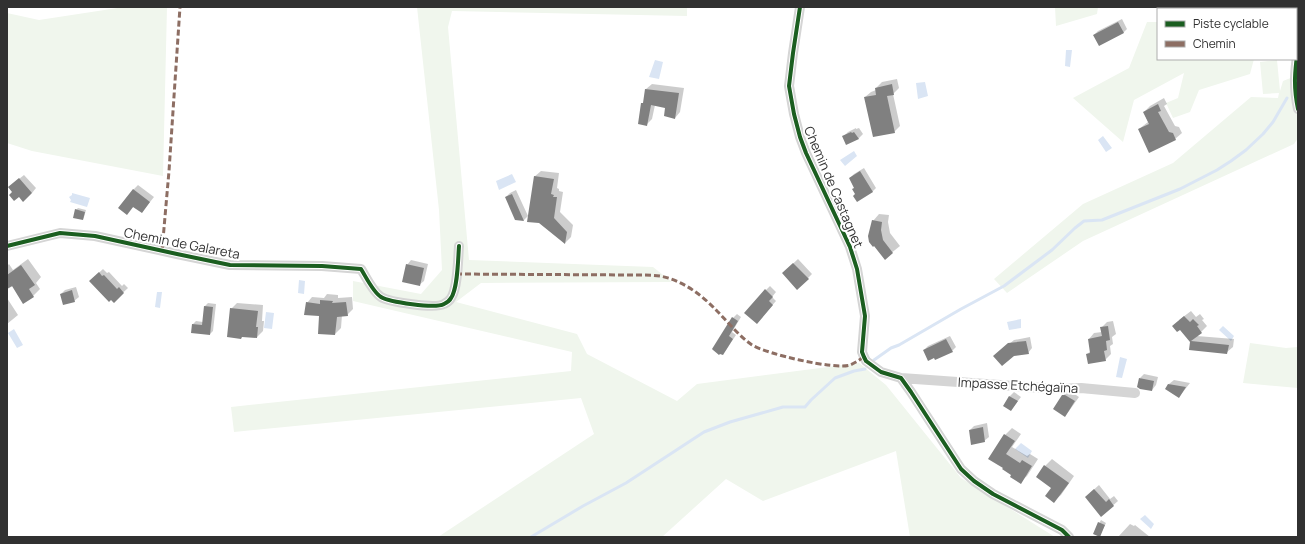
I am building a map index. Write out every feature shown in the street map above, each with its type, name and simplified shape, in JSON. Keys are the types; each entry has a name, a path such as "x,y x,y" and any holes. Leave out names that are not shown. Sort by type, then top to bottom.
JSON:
{"street":[{"name":"Chemin de Castagnet","path":"800,7 789,86 800,137 850,247 857,269 866,316 862,352 864,357 866,361 882,372 901,378"},
{"path":"1296,60 1294,71 1294,93 1298,109"},
{"name":"Chemin de Galareta","path":"7,246 60,233 95,236 230,265 322,266 361,269 373,289 381,297 411,305 437,306 445,304 452,297 456,281 458,246"},
{"name":"Impasse Etchégaïna","path":"901,378 1056,389 1081,388 1135,393"},
{"path":"901,378 961,469 974,481 993,494 1062,530 1068,537"}],"shaded area":[{"path":"124,7 167,7 163,176 32,151 7,143 7,13 39,20"},
{"path":"417,7 687,7 687,16 452,11 448,27 469,260 653,267 672,282 481,283 456,302 577,334 587,354 677,401 697,384 859,363 886,385 961,478 1055,537 910,537 896,451 763,501 726,479 662,537 438,537 594,434 581,398 234,432 231,407 571,371 572,352 353,301 353,281 421,294 442,270 439,210"},
{"path":"1055,7 1098,7 1097,14 1056,26"},
{"path":"1298,7 1298,27 1297,28 1297,8 1170,8"},
{"path":"1147,22 1157,22 1157,60 1254,60 1250,74 1199,90 1190,112 1173,118 1166,103 1178,98 1184,73 1134,100 1123,142 1073,98 1129,68"},
{"path":"1277,60 1280,91 1283,81 1298,75 1298,138 1294,144 1083,241 1007,293 994,279 1083,204 1173,163 1251,97 1278,98 1279,93 1263,94 1260,62"},
{"path":"1250,343 1286,348 1298,347 1298,388 1243,383"}],"water":[{"path":"1066,50 1072,50 1070,67 1065,66"},
{"path":"655,60 663,62 659,79 649,77"},
{"path":"925,82 928,96 918,99 916,83"},
{"path":"1103,136 1112,148 1106,152 1098,140"},
{"path":"854,151 857,156 845,166 840,160"},
{"path":"512,174 516,182 499,190 496,181"},
{"path":"72,193 90,198 87,207 70,202 71,200 69,197"},
{"path":"299,280 305,281 304,294 298,293"},
{"path":"157,292 162,292 160,308 155,307"},
{"path":"266,312 274,313 272,329 264,328"},
{"path":"1021,319 1021,328 1009,330 1007,322"},
{"path":"1223,326 1234,336 1231,341 1219,330"},
{"path":"14,329 23,345 17,348 8,333"},
{"path":"1120,357 1127,359 1122,378 1116,377"},
{"path":"1021,443 1032,451 1028,458 1015,449"},
{"path":"1145,515 1154,524 1151,529 1140,519"}],"building":[{"path":"1118,22 1124,33 1099,46 1093,35"},
{"path":"892,84 894,95 887,96 895,133 873,137 864,97 876,95 875,88"},
{"path":"645,89 679,93 675,119 664,116 665,108 651,105 647,126 638,124"},
{"path":"1158,104 1161,111 1158,112 1169,132 1173,133 1176,140 1149,153 1138,129 1149,124 1143,112"},
{"path":"854,132 859,139 846,145 842,136"},
{"path":"860,171 873,192 857,202 853,196 855,194 852,189 854,188 849,178"},
{"path":"534,176 554,179 551,194 554,195 553,197 557,197 554,218 567,232 565,244 539,223 527,222"},
{"path":"19,178 32,193 23,202 19,197 14,201 9,195 12,192 8,187"},
{"path":"133,189 150,202 142,213 133,207 127,215 118,208"},
{"path":"512,194 524,221 515,220 505,197"},
{"path":"75,209 85,212 83,220 73,218"},
{"path":"872,220 882,222 881,230 883,240 893,253 885,260 869,242 868,236"},
{"path":"793,263 809,279 797,290 782,273"},
{"path":"406,264 424,268 420,286 402,282"},
{"path":"21,265 35,285 29,289 34,297 23,304 12,286 7,289 7,275"},
{"path":"99,272 102,276 104,275 117,289 119,287 124,293 114,303 111,300 109,302 89,281"},
{"path":"765,289 773,297 769,301 773,305 757,324 744,313"},
{"path":"72,290 75,302 63,305 60,294"},
{"path":"320,300 333,301 332,303 346,302 348,316 337,317 335,335 318,334 319,316 304,315 306,302 320,304"},
{"path":"204,306 213,307 210,335 191,333 192,324 202,325"},
{"path":"230,308 258,311 256,327 258,327 257,338 242,337 241,339 227,337"},
{"path":"1184,316 1190,322 1193,319 1199,325 1197,326 1202,333 1191,341 1229,345 1227,354 1189,350 1190,342 1180,330 1177,332 1172,326"},
{"path":"732,317 738,321 729,336 733,339 723,355 719,355 712,349"},
{"path":"1108,326 1110,340 1106,341 1107,350 1104,351 1106,361 1088,364 1086,354 1090,353 1088,339 1102,336 1100,327"},
{"path":"946,339 953,352 935,360 934,358 928,361 923,350"},
{"path":"1026,341 1029,354 1014,356 1002,366 993,356 1008,343"},
{"path":"1139,378 1154,381 1152,391 1137,387"},
{"path":"1168,384 1186,387 1179,398 1165,389"},
{"path":"1062,395 1065,395 1075,401 1065,417 1053,409"},
{"path":"1009,396 1018,401 1011,411 1003,406"},
{"path":"983,427 985,442 971,445 969,430"},
{"path":"1004,434 1015,441 1006,454 1020,463 1022,460 1032,466 1021,484 1010,477 1011,475 1002,469 1003,468 988,459"},
{"path":"1044,465 1069,483 1054,503 1045,496 1051,488 1036,477"},
{"path":"1094,489 1106,502 1109,499 1114,506 1101,517 1085,497"},
{"path":"1098,522 1105,525 1100,537 1093,534"}],"waterway":[{"path":"874,360 891,348 899,345 1004,286 1052,250 1084,221 1102,220 1180,189 1217,170 1246,150 1263,134 1273,122 1287,98"},
{"path":"531,537 583,506 626,483 704,432 730,422 783,407 805,407 835,378 854,371 865,369"}],"marked path":[{"path":"162,251 180,7"},
{"path":"456,274 660,276 676,281 698,294 752,345 760,349 785,357 842,366 850,365 864,357"}],"cycle path":[{"path":"800,7 789,86 794,114 806,153 850,247 857,269 865,316 862,352 866,361 881,372 901,378 961,469 974,481 993,494 1062,530 1069,537"},
{"path":"1297,55 1298,47"},
{"path":"1296,60 1295,93 1298,109"},
{"path":"7,246 60,233 95,236 230,265 322,266 361,269 372,288 381,297 402,303 431,306 445,304 453,293 458,265 459,246"}]}
